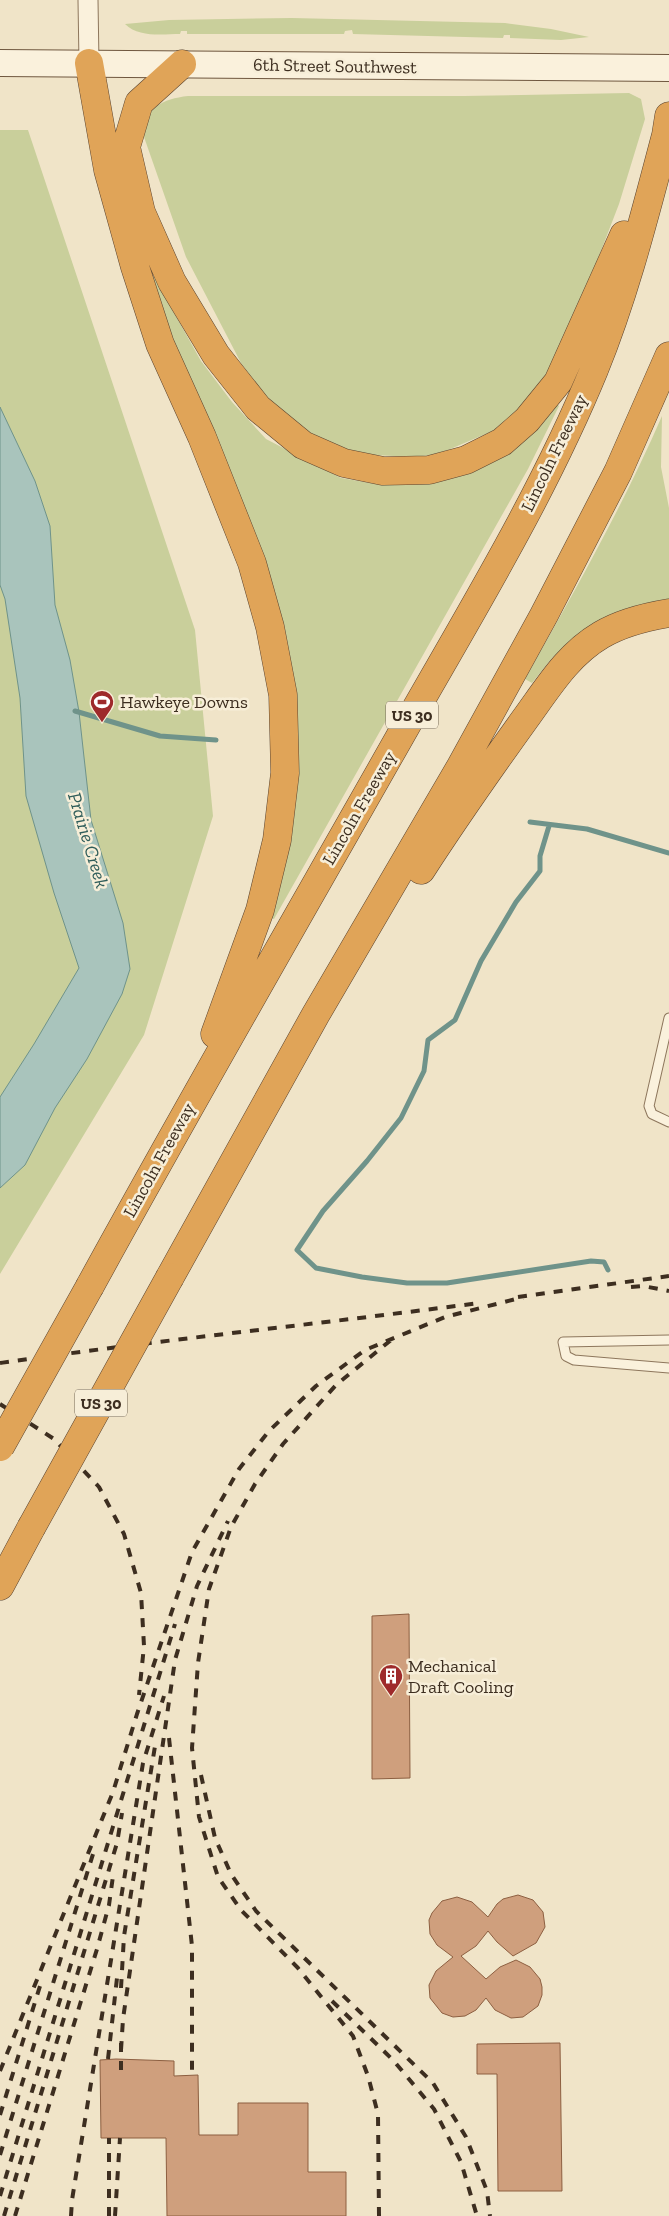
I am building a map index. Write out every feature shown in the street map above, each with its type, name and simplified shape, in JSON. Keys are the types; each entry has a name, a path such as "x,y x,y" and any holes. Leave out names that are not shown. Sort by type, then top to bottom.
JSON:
{"highway":[{"path":"88,63 126,147 141,212 172,282 216,355 258,408 303,445 344,463 383,471 429,470 466,460 502,442 528,420 558,382 614,260 668,125"},
{"path":"88,63 108,170 135,267 160,344 202,437 252,563 270,627 283,695 285,773 277,840 260,910 189,1106"},
{"path":"126,147 138,103 182,64"},
{"name":"Lincoln Freeway","path":"0,1447 189,1106 476,602 554,460 594,370 631,268 668,125"},
{"name":"US 30","path":"0,1586 316,1014 461,766 544,615 618,472 669,356"},
{"path":"316,1014 347,983 490,766 571,658 600,636 617,627 650,616 669,613"}],"main road":[{"name":"6th Street Southwest","path":"0,63 608,70 669,68"}],"street":[{"path":"88,0 88,63"}],"lane":[{"path":"669,1018 649,1106 652,1114 669,1122"},
{"path":"669,1340 563,1342 566,1356 574,1360 669,1368"}],"green space":[{"path":"292,18 505,23 551,29 589,37 561,40 510,38 510,35 504,35 503,38 353,34 352,30 345,31 344,34 187,34 187,31 181,31 180,34 159,35 137,31 125,24 169,20"},
{"path":"629,93 641,99 645,119 619,204 584,295 544,381 529,401 495,430 448,450 432,455 413,457 373,455 348,451 305,431 265,396 241,363 186,257 144,137 147,119 156,107 170,100 188,96 464,96"},
{"name":"Hawkeye Downs","path":"0,130 28,130 195,630 213,816 144,1035 0,1274"},
{"path":"150,270 201,361 232,402 266,439 341,478 376,484 407,483 555,402 559,406 528,469 274,919 271,918 288,648 254,530 180,360 147,271"},
{"path":"662,416 661,467 669,508 669,602 580,633 552,658 532,683 525,679 614,517"}],"water":[{"name":"Prairie Creek","path":"0,407 35,481 50,526 55,605 70,660 79,712 91,820 123,923 130,969 122,994 87,1059 55,1108 25,1165 0,1188 0,1097 79,968 54,893 26,796 20,698 5,599 0,585"}],"building":[{"name":"Mechanical Draft Cooling","path":"409,1614 410,1778 372,1779 372,1616"},
{"path":"518,1895 533,1900 543,1912 545,1927 536,1943 513,1956 488,1931 476,1946 461,1956 486,1979 500,1967 516,1960 530,1967 540,1979 542,1987 542,1995 538,2006 523,2017 511,2018 495,2010 486,1998 476,2010 465,2016 453,2017 442,2013 430,1998 429,1985 436,1971 453,1957 437,1945 430,1934 429,1920 432,1913 442,1901 457,1897 472,1902 488,1917 503,1899"},
{"path":"560,2043 562,2191 498,2191 497,2074 477,2074 477,2044"},
{"path":"100,2060 174,2061 174,2076 198,2075 199,2135 238,2135 238,2103 308,2103 308,2172 346,2172 346,2216 167,2216 166,2138 101,2138"}],"waterway":[{"path":"75,711 160,736 216,740"},
{"path":"530,822 587,829 669,853"},
{"path":"549,826 540,856 540,871 516,902 481,961 455,1020 428,1040 424,1071 401,1118 367,1161 323,1211 297,1250 316,1268 407,1283 447,1283 591,1261 604,1262 608,1270"}],"railway":[{"path":"518,1297 669,1276"},
{"path":"631,1287 643,1286 669,1291"},
{"path":"0,2071 113,1792 137,1714 192,1552 239,1469 269,1431 316,1386 365,1350 445,1317 524,1297"},
{"path":"0,1363 479,1303"},
{"path":"379,2216 378,2114 368,2076 353,2036 298,1968 241,1910 218,1877 199,1817 192,1748 198,1663 209,1589 231,1527 255,1484 283,1444 336,1385 391,1340"},
{"path":"0,1404 54,1439 99,1487 124,1534 141,1593 144,1646 139,1695"},
{"path":"121,2050 123,2019 175,1660 197,1586 228,1521"},
{"path":"0,2196 175,1624"},
{"path":"71,2216 72,2200 143,1763 164,1696"},
{"path":"169,1738 192,1946 192,2076"},
{"path":"121,1988 124,1936 156,1740"},
{"path":"201,1775 215,1838 231,1874 256,1911 433,2083 466,2137 487,2191 490,2216"},
{"path":"4,2216 117,1843 122,1813"},
{"path":"0,2155 93,1854"},
{"path":"15,2216 97,1949 109,1905 113,1876"},
{"path":"108,2059 117,1978"},
{"path":"0,2115 40,1986"},
{"path":"332,2001 393,2060 434,2109 461,2162 477,2216"},
{"path":"121,2043 121,2075"},
{"path":"109,2138 109,2216"},
{"path":"115,2216 120,2138"}],"place":[{"name":"Hawkeye Downs","path":"102,723"},
{"name":"Mechanical Draft Cooling","path":"391,1697"}]}
